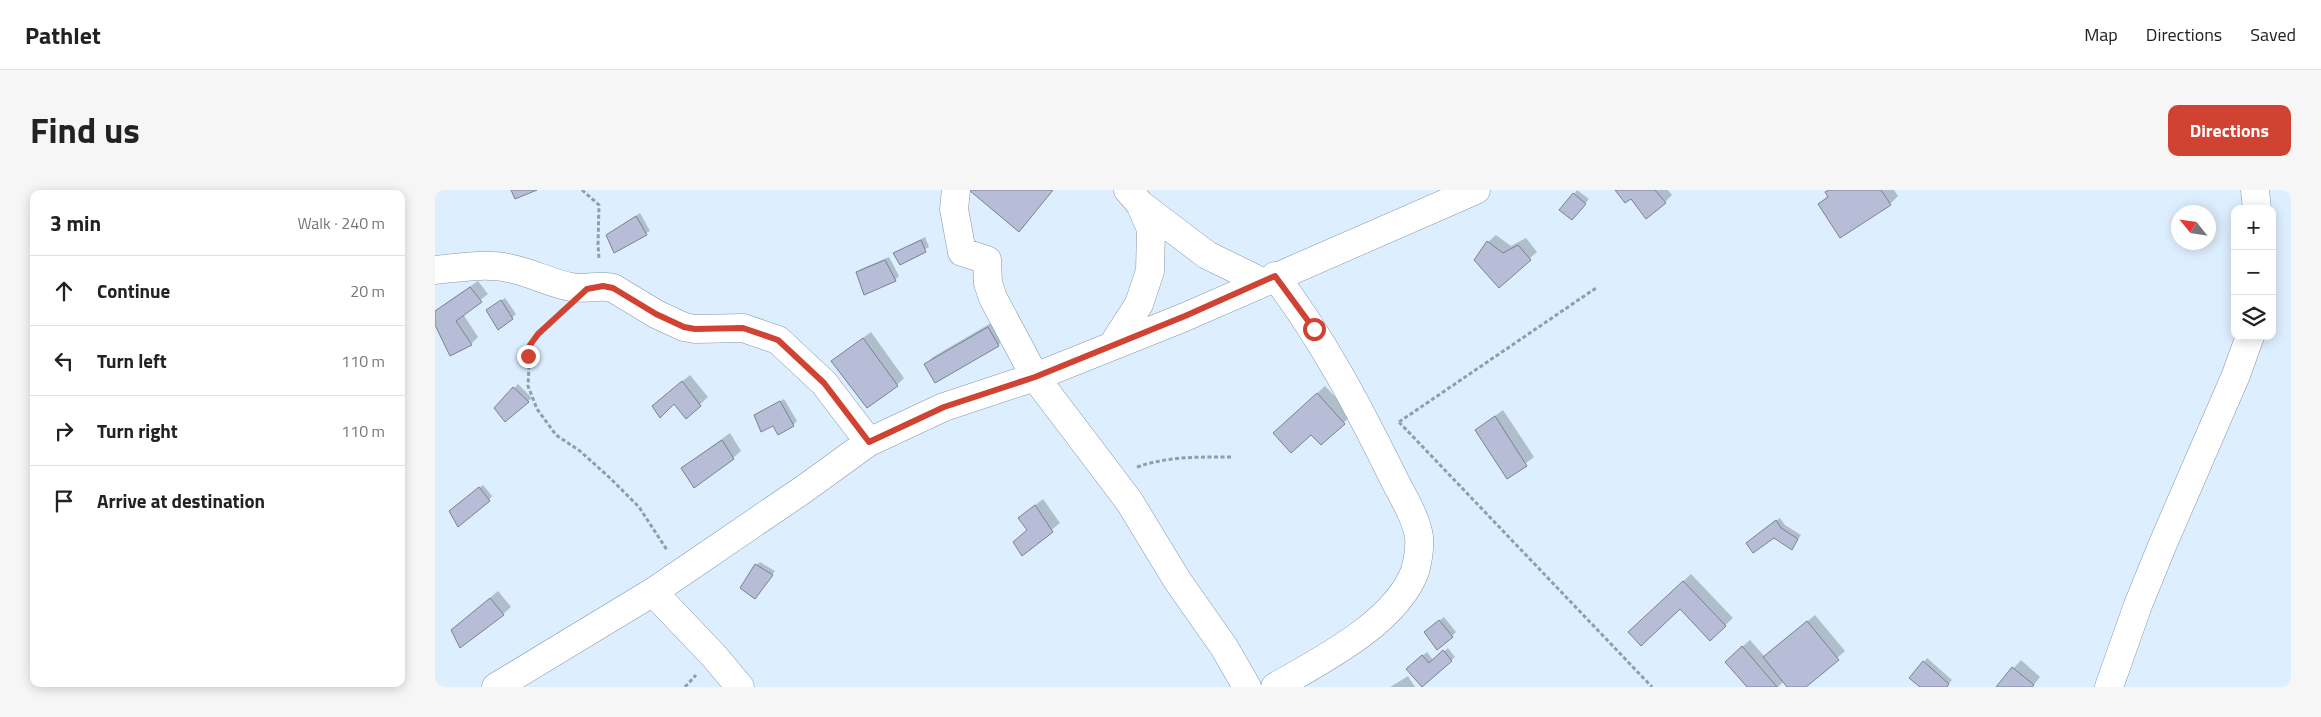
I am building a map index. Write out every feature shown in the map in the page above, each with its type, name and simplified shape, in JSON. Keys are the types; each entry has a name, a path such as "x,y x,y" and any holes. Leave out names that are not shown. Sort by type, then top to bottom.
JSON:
{"street":[{"path":"955,190 954,209 962,252 987,260 988,283 993,298 1035,377 1143,522 1177,580 1224,647 1247,687"},
{"path":"496,687 653,592 805,489 869,442 944,407 1035,377 1185,316 1476,190"},
{"path":"2255,190 2257,205"},
{"path":"1112,346 1139,304 1150,271 1151,229 1134,197"},
{"path":"1134,197 1207,255 1269,279 1314,329 1375,440 1409,509 1419,536 1419,555 1414,572 1404,590 1391,607 1352,643 1275,687"},
{"path":"435,270 509,268 573,288 613,288 656,314 684,327 695,329 743,328 778,340 824,383 869,442"},
{"path":"2109,687 2138,605 2236,375 2248,340"},
{"path":"653,592 740,687"}],"path":[{"path":"582,190 599,205 595,287 538,334 530,345 528,386 537,409 556,436 579,451 639,507 682,572"},
{"path":"1375,440 1596,288"},
{"path":"1399,422 1652,687"},
{"path":"1110,477 1152,462 1189,457 1233,457"}],"building":[{"path":"511,190 537,190 515,199"},
{"path":"969,190 1053,190 1019,232"},
{"path":"1615,190 1655,190 1666,203 1646,219 1631,199 1625,203"},
{"path":"1829,190 1881,190 1891,205 1840,238 1818,204 1828,197 1825,192"},
{"path":"1573,193 1586,204 1572,220 1559,210"},
{"path":"636,216 647,235 614,253 606,235"},
{"path":"921,240 926,252 900,265 893,253"},
{"path":"1487,241 1503,253 1518,245 1531,260 1499,288 1474,260"},
{"path":"885,260 896,281 864,295 856,272"},
{"path":"470,287 482,302 456,321 472,345 450,356 435,325 435,311"},
{"path":"501,300 513,319 498,330 486,310"},
{"path":"988,327 999,346 935,383 924,364"},
{"path":"863,338 898,386 867,408 831,361"},
{"path":"682,381 701,406 686,419 674,404 660,418 652,406"},
{"path":"513,387 529,402 505,422 494,408"},
{"path":"1317,393 1345,424 1321,445 1311,435 1291,453 1273,433"},
{"path":"780,401 794,426 778,435 773,426 761,432 754,415"},
{"path":"1495,416 1527,466 1507,479 1475,430"},
{"path":"722,440 734,459 694,488 681,468"},
{"path":"479,487 490,501 458,527 449,511"},
{"path":"1035,505 1053,532 1022,556 1013,542 1027,530 1018,518"},
{"path":"1776,520 1781,528 1798,539 1792,550 1774,538 1753,553 1746,543"},
{"path":"755,564 773,575 755,599 740,588"},
{"path":"1683,581 1726,626 1710,641 1680,609 1641,646 1628,632"},
{"path":"490,598 504,615 460,648 451,630"},
{"path":"1439,620 1453,637 1437,650 1424,632"},
{"path":"1807,621 1839,660 1806,687 1787,687 1763,657"},
{"path":"1742,646 1777,687 1747,687 1725,662"},
{"path":"1443,650 1452,661 1422,687 1406,669 1422,655 1429,663"},
{"path":"1923,661 1949,684 1947,687 1920,687 1909,678"},
{"path":"2012,667 2034,685 2032,687 1996,687"}],"route":[{"path":"528,356 530,345 538,334 587,289 607,286 656,314 684,327 695,329 743,328 778,340 824,383 869,442 944,407 1015,382 1035,377 1185,316 1275,276 1314,329"}]}
